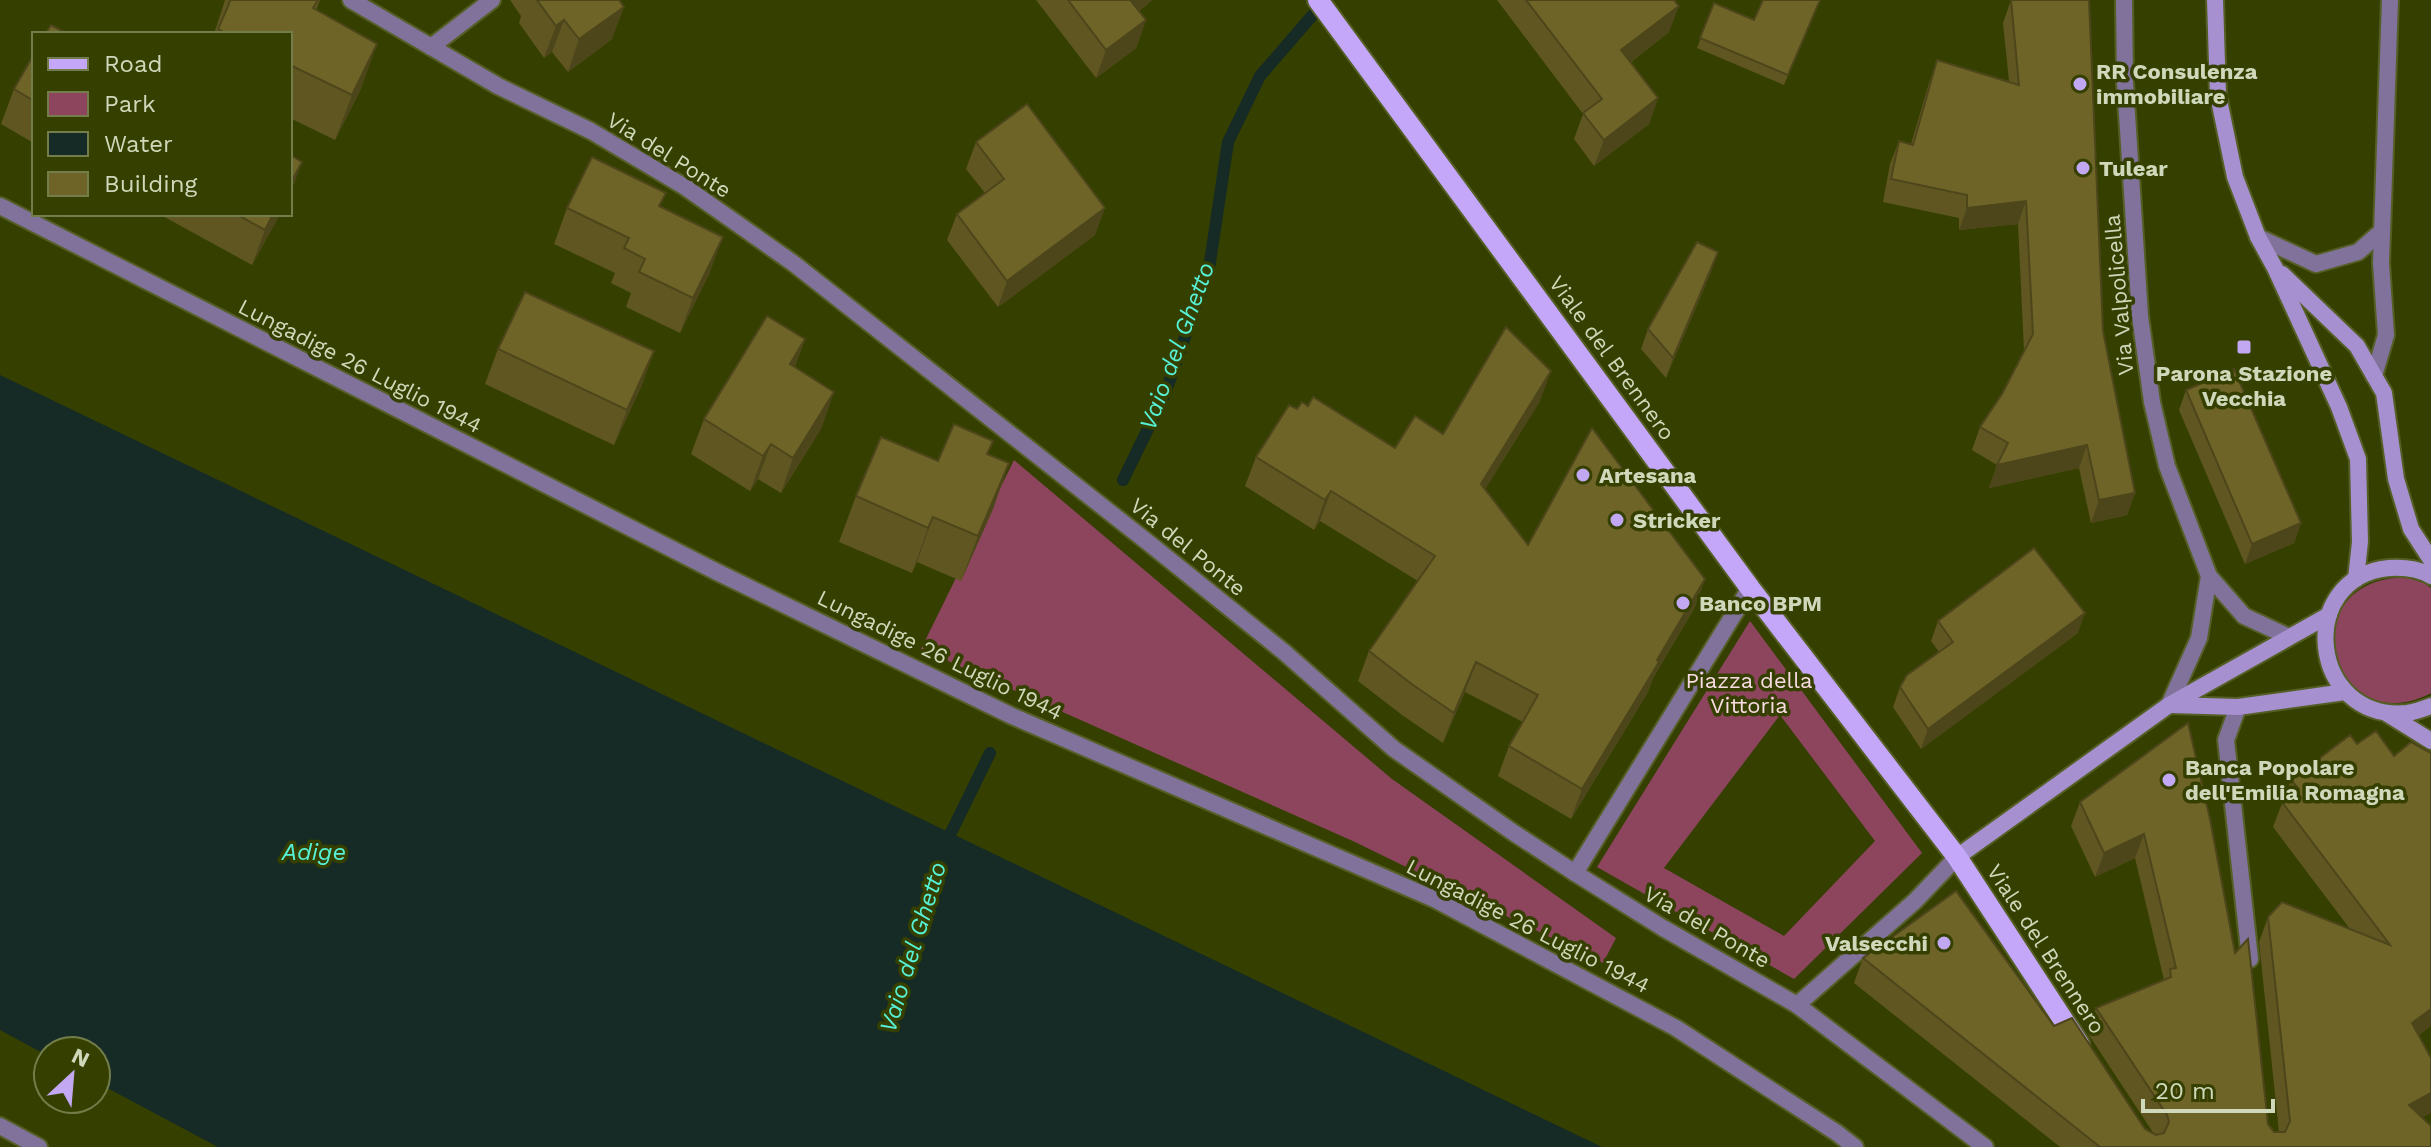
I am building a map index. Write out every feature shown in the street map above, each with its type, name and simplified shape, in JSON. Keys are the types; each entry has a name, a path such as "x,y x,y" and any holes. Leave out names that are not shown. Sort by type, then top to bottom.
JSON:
{"main road":[{"name":"Viale del Brennero","path":"1318,0 1750,588 1957,857 2090,1061"},
{"path":"2215,0 2218,95 2235,177 2258,237 2339,407 2358,459 2360,542 2356,579"},
{"path":"2275,268 2357,346 2384,393 2396,479 2411,529 2431,560"},
{"path":"2431,576 2402,567 2377,570 2356,579 2340,595 2329,615 2324,635 2325,656 2345,692 2431,741"},
{"name":"Viale del Brennero","path":"1957,857 2169,705 2329,615"},
{"path":"2169,705 2238,707 2345,692"},
{"path":"2384,712 2408,713 2431,706"}],"street":[{"name":"Via del Ponte","path":"351,0 498,86 591,131 685,187 793,263 1150,544 1284,652 1394,749 1575,873 1797,1005 1985,1147"},
{"path":"431,47 492,0"},
{"name":"Via Valpolicella","path":"2124,0 2125,83 2140,316 2152,402 2167,466 2209,576 2244,616 2289,637"},
{"path":"2374,376 2386,335 2381,263 2390,0"},
{"name":"Lungadige 26 Luglio 1944","path":"0,206 755,590 1012,716 1434,899 1676,1028 1855,1147"},
{"path":"2258,237 2316,264 2358,252 2382,231"},
{"path":"2169,705 2199,638 2209,576"},
{"path":"1575,873 1750,588"},
{"path":"2238,707 2226,740 2251,975"},
{"path":"1797,1005 1915,901 1957,857"},
{"path":"0,1126 39,1147"}],"green space":[{"path":"1014,460 1392,779 1616,938 1603,963 1355,842 921,649"},
{"path":"2405,577 2431,588 2431,693 2397,703 2369,697 2348,680 2336,656 2335,629 2345,604 2368,585"},
{"name":"Piazza della Vittoria","path":"1750,621 1922,853 1794,979 1597,867","holes":["1780,715 1875,841 1784,936 1664,868"]}],"water":[{"name":"Adige","path":"0,375 1602,1147 218,1147 112,1091 112,1035 32,1035 32,1047 0,1030"}],"building":[{"path":"230,0 318,0 313,8 377,44 352,95 292,66 292,32 223,32 218,29"},
{"path":"537,0 619,0 624,7 579,39 564,20 556,26"},
{"path":"1068,0 1130,0 1146,20 1106,50"},
{"path":"1526,0 1674,0 1679,6 1621,50 1658,98 1604,140 1583,113 1602,99"},
{"path":"1763,0 1820,0 1788,75 1700,38 1714,3 1754,20"},
{"path":"2011,0 2089,0 2103,331 2135,493 2099,500 2087,445 1997,465 2008,443 1980,427 2002,394 2033,334 2026,201 1967,208 1967,195 1891,179 1899,141 1913,145 1937,60 2019,85"},
{"path":"51,25 64,32 46,32"},
{"path":"32,58 32,100 14,89"},
{"path":"1027,104 1105,208 1007,281 957,214 1004,179 976,142"},
{"path":"292,156 302,162 292,180"},
{"path":"592,157 666,193 659,206 723,237 693,298 639,272 645,259 624,248 629,238 567,208"},
{"path":"240,216 272,216 265,230"},
{"path":"1697,242 1718,252 1673,358 1648,329"},
{"path":"525,292 654,351 627,410 498,349"},
{"path":"767,316 805,339 790,364 834,392 793,458 771,444 763,456 704,419"},
{"path":"1506,327 1551,371 1481,484 1528,545 1592,428 1705,579 1582,789 1509,746 1538,695 1476,662 1454,713 1369,651 1435,556 1331,491 1325,500 1256,457 1289,405 1297,409 1302,402 1308,406 1313,397 1395,448 1415,416 1443,434"},
{"path":"2234,369 2301,523 2252,544 2186,390"},
{"path":"954,424 993,441 987,454 1009,463 978,536 933,517 928,528 856,496 881,437 938,461"},
{"path":"2034,548 2085,613 1928,729 1900,687 1907,675 1953,642 1938,621"},
{"path":"2188,723 2235,953 2248,939 2268,1124 2274,1132 2285,1132 2290,1121 2268,917 2282,902 2390,945 2282,802 2299,789 2291,780 2350,735 2357,744 2376,731 2394,756 2411,742 2431,753 2431,1009 2412,1023 2431,1058 2431,1093 2409,1105 2431,1126 2431,1147 2100,1147 1863,958 1956,891 2054,1026 2072,1018 2145,1129 2156,1135 2164,1133 2169,1122 2167,1115 2096,1008 2171,977 2170,969 2176,968 2144,834 2104,853 2080,802"}],"waterway":[{"name":"Vaio del Ghetto","path":"1123,480 1165,394 1209,269 1228,142 1260,76 1324,2"},
{"name":"Vaio del Ghetto","path":"944,847 990,753"}],"place":[{"name":"RR Consulenza immobiliare","path":"2080,84"},
{"name":"Tulear","path":"2083,168"},
{"name":"Parona Stazione Vecchia","path":"2244,347"},
{"name":"Artesana","path":"1583,475"},
{"name":"Stricker","path":"1617,520"},
{"name":"Banco BPM","path":"1683,603"},
{"name":"Banca Popolare dell'Emilia Romagna","path":"2169,780"},
{"name":"Valsecchi","path":"1944,943"}]}
